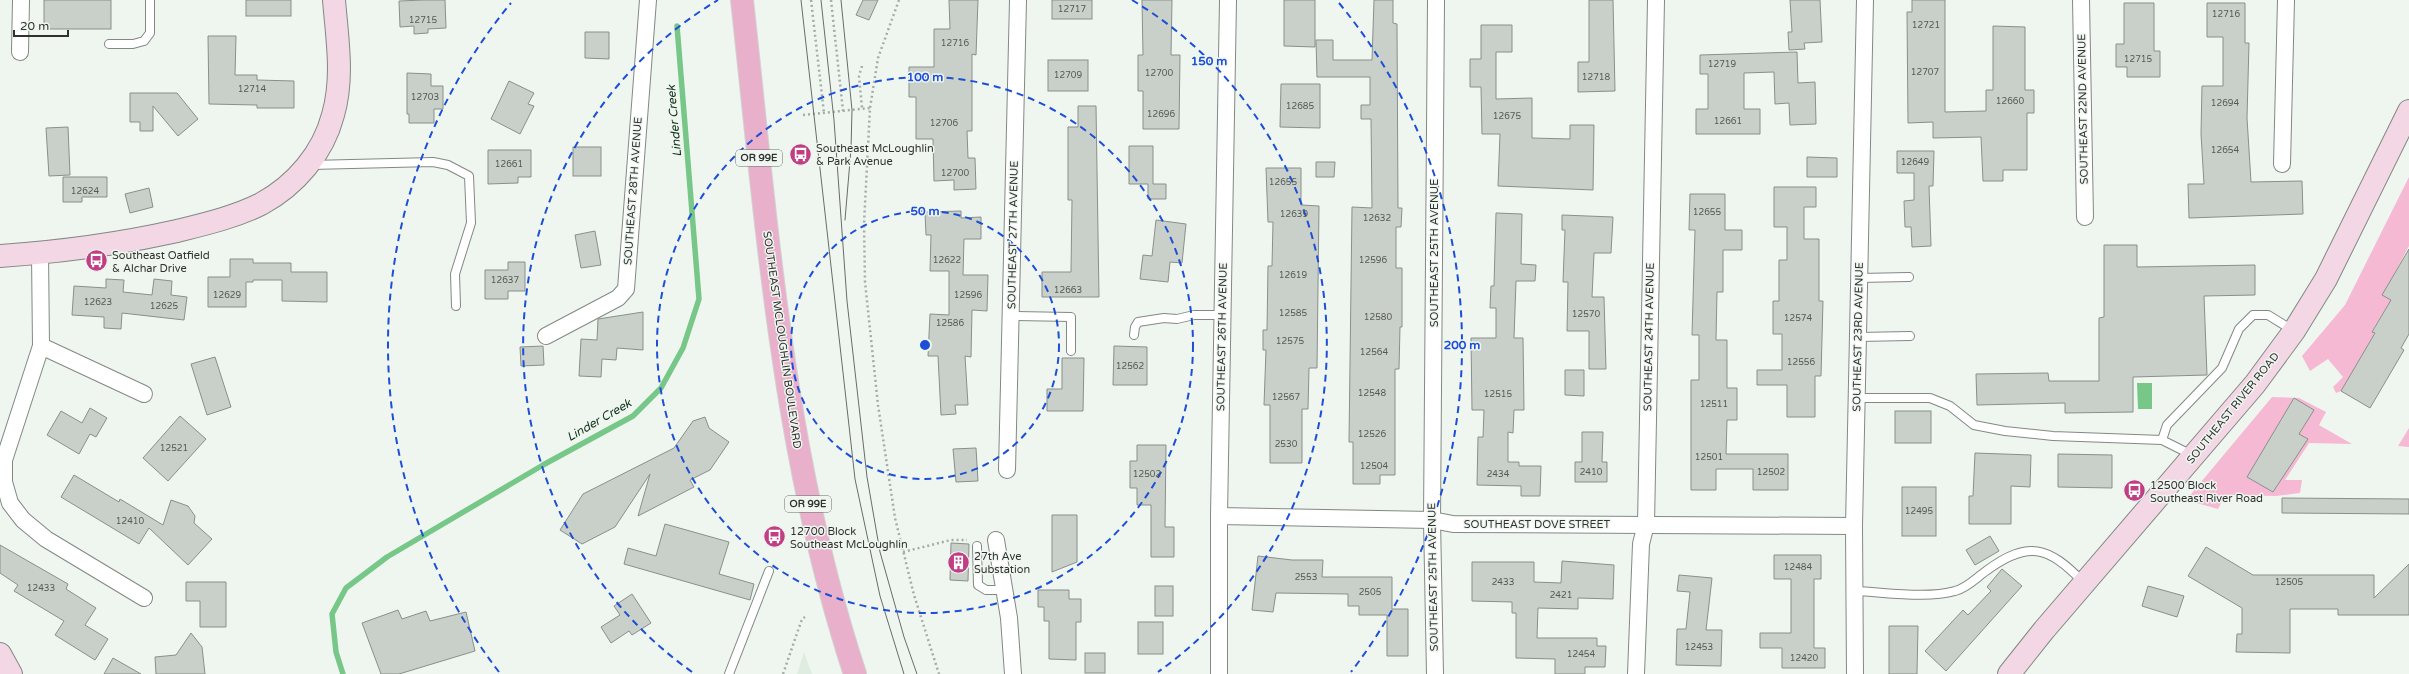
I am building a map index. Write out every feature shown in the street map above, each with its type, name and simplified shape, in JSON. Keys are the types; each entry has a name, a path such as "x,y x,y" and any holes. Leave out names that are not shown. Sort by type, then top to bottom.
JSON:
{"main road":[{"name":"SOUTHEAST MCLOUGHLIN BOULEVARD","path":"742,0 768,238 792,422 821,560 855,674"}],"street":[{"path":"20,52 21,0"},
{"path":"0,256 40,253 145,238 222,219 261,204 277,194 309,164 327,132 338,91 339,64 334,0"},
{"name":"SOUTHEAST 28TH AVENUE","path":"546,336 618,298 626,289 648,0"},
{"name":"SOUTHEAST 27TH AVENUE","path":"1007,470 1018,0"},
{"name":"SOUTHEAST 26TH AVENUE","path":"1219,674 1219,516 1228,0"},
{"name":"SOUTHEAST 25TH AVENUE","path":"1435,674 1432,520 1436,0"},
{"name":"SOUTHEAST 24TH AVENUE","path":"1636,674 1641,544 1646,524 1656,0"},
{"name":"SOUTHEAST 23RD AVENUE","path":"1855,674 1854,526 1865,0"},
{"name":"SOUTHEAST 22ND AVENUE","path":"2081,0 2085,217"},
{"path":"2282,164 2286,0"},
{"name":"SOUTHEAST RIVER ROAD","path":"2010,674 2084,584 2254,384 2294,331 2329,273 2409,111"},
{"path":"40,253 41,346 4,460 4,482 10,503 22,520 46,539 144,598"},
{"path":"41,346 144,394"},
{"name":"SOUTHEAST DOVE STREET","path":"1219,516 1432,520 1453,524 1854,526"},
{"path":"996,540 1005,590 1013,674"},
{"path":"0,654 11,674"}],"lane":[{"path":"109,44 133,44 144,41 150,33 150,0"},
{"path":"309,164 433,162 448,164 469,176 471,223 455,274 456,306"},
{"path":"1859,278 1908,277"},
{"path":"1134,335 1135,327 1138,322 1164,318 1177,319 1194,315 1222,315"},
{"path":"2162,440 2167,425 2222,368 2239,329 2253,315 2268,315 2294,331"},
{"path":"1011,316 1071,317 1071,351"},
{"path":"1858,337 1910,336"},
{"path":"1856,398 1930,398 1950,406 1974,425 2005,431 2053,436 2162,440 2194,456"},
{"path":"977,546 978,585 986,590 1005,590"},
{"path":"1855,591 1933,594 1956,591 1965,587 2008,556 2026,551 2042,552 2052,555 2066,565 2084,584"},
{"path":"729,674 769,571"}],"path":[{"path":"811,0 824,113"},
{"path":"831,0 843,111"},
{"path":"900,0 878,58 870,108 864,224 866,282 879,412 903,552 914,595 940,674"},
{"path":"862,66 859,76 862,108"},
{"path":"803,115 870,108"},
{"path":"903,552 951,540 969,540 977,546"},
{"path":"783,674 802,619 805,617"}],"shaded area":[{"path":"2409,177 2409,246 2383,295 2391,300 2372,331 2375,333 2341,391 2336,393 2333,387 2343,377 2328,359 2310,371 2302,356 2345,305"},
{"path":"2137,383 2152,383 2152,409 2138,409"},
{"path":"2272,397 2299,398 2326,412 2319,425 2352,444 2309,443 2285,480 2302,480 2300,493 2276,496 2225,495 2218,509 2186,500"},
{"path":"2409,428 2409,447 2398,446"},
{"path":"804,652 812,674 797,674"}],"building":[{"path":"44,0 111,0 111,29 44,29"},
{"path":"246,0 291,0 291,16 246,16"},
{"path":"445,0 446,28 428,29 428,33 414,34 414,26 400,27 399,1"},
{"path":"863,0 878,0 869,20 856,15"},
{"path":"949,0 978,0 976,55 972,54 972,131 967,131 968,158 975,158 976,189 954,190 954,180 934,181 933,139 916,139 916,97 909,97 909,67 934,67 934,29 950,29"},
{"path":"1052,0 1092,0 1092,19 1052,19"},
{"path":"1142,0 1172,0 1171,55 1180,55 1179,129 1143,129 1143,91 1138,91 1138,55 1143,55"},
{"path":"1284,0 1315,0 1315,47 1284,46"},
{"path":"1374,0 1393,0 1393,23 1397,24 1398,208 1402,208 1401,227 1396,227 1396,268 1402,268 1402,327 1400,327 1399,369 1395,369 1395,475 1380,475 1380,484 1353,484 1353,442 1349,442 1352,207 1372,208 1371,119 1361,119 1361,105 1370,105 1370,77 1317,77 1316,40 1333,40 1333,60 1372,60"},
{"path":"1589,0 1613,0 1615,91 1578,92 1578,62 1589,62"},
{"path":"1790,0 1820,0 1822,42 1804,43 1805,49 1789,50 1788,32 1792,32"},
{"path":"1912,0 1945,0 1945,112 1986,111 1986,90 1993,90 1993,26 2025,27 2025,90 2034,90 2034,113 2027,113 2027,170 2003,170 2003,181 1983,181 1981,137 1933,138 1933,122 1908,123 1907,12 1912,12"},
{"path":"2124,3 2154,3 2154,51 2160,51 2160,77 2127,77 2127,67 2116,67 2116,44 2124,44"},
{"path":"2207,3 2245,3 2245,43 2249,43 2247,118 2251,182 2302,181 2303,214 2189,218 2188,184 2204,184 2201,134 2202,86 2223,86 2223,37 2207,37"},
{"path":"1481,25 1512,25 1512,52 1496,52 1496,99 1532,98 1532,138 1570,139 1570,125 1594,125 1593,190 1498,186 1500,134 1482,134 1481,87 1470,87 1470,59 1481,59"},
{"path":"585,32 609,32 609,59 585,58"},
{"path":"208,36 236,36 235,75 257,75 257,80 294,81 294,108 257,108 257,105 209,104"},
{"path":"1797,52 1798,83 1815,82 1816,124 1790,125 1789,103 1775,104 1774,72 1744,73 1744,109 1760,109 1760,134 1696,134 1696,109 1708,109 1708,74 1700,74 1700,55"},
{"path":"1048,60 1088,60 1088,91 1048,91"},
{"path":"407,73 431,74 431,86 443,86 443,109 434,109 434,123 409,123 409,114 407,114"},
{"path":"509,81 534,93 528,104 534,106 520,134 491,119"},
{"path":"1281,84 1320,84 1320,128 1280,127"},
{"path":"130,93 177,93 198,119 178,136 153,106 153,131 140,131 140,122 130,122"},
{"path":"1078,106 1096,106 1099,297 1042,297 1042,272 1071,272 1072,200 1068,200 1068,127 1078,127"},
{"path":"68,127 70,175 49,176 46,128"},
{"path":"1129,146 1153,146 1153,184 1166,184 1166,199 1148,199 1148,184 1129,184"},
{"path":"573,147 601,147 601,176 573,176"},
{"path":"488,150 531,150 531,177 518,177 518,183 488,184"},
{"path":"1897,151 1934,151 1933,186 1929,186 1931,246 1912,247 1911,227 1905,227 1904,201 1914,200 1914,173 1897,173"},
{"path":"1807,157 1837,158 1837,177 1807,177"},
{"path":"1316,162 1335,162 1334,177 1316,177"},
{"path":"1266,168 1301,168 1301,205 1319,206 1317,368 1309,368 1308,409 1302,409 1302,463 1270,463 1270,405 1264,405 1266,350 1263,350 1263,330 1267,330 1268,266 1272,266 1273,222 1268,222"},
{"path":"63,177 107,177 107,197 82,197 82,202 63,202"},
{"path":"1774,187 1816,187 1816,207 1804,207 1804,239 1819,239 1819,301 1823,301 1821,376 1815,376 1815,417 1787,417 1787,385 1757,385 1757,370 1782,370 1782,334 1773,334 1773,301 1779,301 1779,260 1787,260 1787,227 1774,227"},
{"path":"149,188 153,207 130,213 125,194"},
{"path":"1690,194 1725,194 1725,230 1742,230 1742,250 1723,250 1723,292 1717,292 1716,340 1727,340 1727,388 1737,388 1737,420 1727,420 1726,454 1788,454 1788,490 1753,490 1753,469 1716,469 1716,490 1691,490 1691,380 1699,380 1699,335 1692,335 1695,230 1689,230"},
{"path":"961,211 961,218 981,217 981,239 964,239 963,275 988,275 987,311 972,310 971,357 965,356 968,405 955,405 956,414 941,415 938,356 928,356 930,314 949,315 949,271 930,271 931,235 926,235 925,212"},
{"path":"1496,213 1522,214 1521,264 1536,265 1535,281 1516,281 1514,338 1523,338 1524,410 1514,410 1513,433 1508,432 1508,462 1519,462 1519,466 1541,466 1540,496 1521,496 1521,486 1477,485 1478,437 1483,437 1484,410 1472,410 1471,338 1496,338 1496,308 1490,308 1491,286 1494,286"},
{"path":"1562,215 1613,217 1611,253 1594,253 1592,297 1604,297 1606,369 1589,369 1589,331 1567,331 1568,282 1563,282 1565,230 1562,230"},
{"path":"1156,220 1186,224 1182,263 1170,262 1168,282 1140,279 1143,255 1152,256"},
{"path":"595,231 601,265 581,268 575,235"},
{"path":"2104,245 2137,245 2137,267 2255,265 2255,295 2204,296 2207,375 2133,377 2133,412 2065,413 2065,403 1977,405 1976,374 2048,373 2049,381 2099,381 2099,318 2104,317"},
{"path":"2409,249 2409,334 2401,348 2404,350 2370,408 2341,391 2375,333 2372,332 2391,300 2382,295"},
{"path":"230,259 253,259 253,263 291,263 291,272 327,272 327,302 282,301 282,280 253,280 253,282 246,282 246,307 208,307 208,277 230,277"},
{"path":"508,262 525,262 525,291 508,291 508,299 485,299 485,270 508,270"},
{"path":"106,279 124,280 123,292 152,295 154,279 172,281 171,295 187,297 184,320 122,313 121,329 104,328 104,317 72,315 74,286 106,288"},
{"path":"643,312 643,350 617,348 616,360 602,359 601,377 579,376 581,339 597,340 598,319"},
{"path":"543,346 544,365 521,366 520,347"},
{"path":"1114,346 1147,347 1147,385 1113,385"},
{"path":"215,357 231,407 207,415 191,364"},
{"path":"1062,358 1084,358 1083,411 1047,411 1047,389 1062,389"},
{"path":"1565,370 1584,370 1584,396 1565,395"},
{"path":"2294,398 2314,410 2299,434 2308,439 2273,492 2247,477"},
{"path":"90,408 107,418 96,437 90,434 79,454 47,435 61,411 82,423"},
{"path":"1895,411 1931,411 1931,443 1895,443"},
{"path":"180,416 206,439 168,481 143,458"},
{"path":"705,417 709,428 729,442 710,470 690,480 694,487 638,516 650,474 615,527 582,544 560,530 583,494 674,448 693,421"},
{"path":"1582,432 1603,432 1602,462 1607,462 1607,482 1575,482 1575,462 1582,462"},
{"path":"1137,445 1166,445 1165,527 1174,527 1174,557 1151,557 1151,505 1137,505 1137,488 1130,488 1130,461 1137,461"},
{"path":"976,448 978,481 956,482 953,449"},
{"path":"1975,453 2031,455 2030,487 2011,486 2011,524 1969,524 1969,496 1973,496"},
{"path":"2058,454 2112,455 2112,488 2058,487"},
{"path":"74,475 119,502 120,499 163,525 171,500 188,506 195,516 194,523 212,539 188,565 149,528 139,544 61,497"},
{"path":"1902,487 1936,487 1936,536 1902,536"},
{"path":"2282,498 2409,499 2409,514 2282,513"},
{"path":"1052,515 1077,515 1077,562 1052,572"},
{"path":"665,524 729,542 719,574 754,584 750,600 624,564 628,548 656,556"},
{"path":"1990,536 1999,551 1975,565 1966,550"},
{"name":"27th Ave Substation","path":"951,543 969,544 968,581 950,580"},
{"path":"0,545 68,584 66,589 96,608 85,625 108,639 95,660 55,635 64,621 14,591 18,585 0,573"},
{"path":"2206,547 2253,575 2374,575 2374,598 2409,564 2409,615 2338,615 2338,609 2290,609 2290,653 2236,652 2237,634 2242,634 2242,608 2188,576"},
{"path":"1774,555 1821,555 1821,579 1814,579 1814,648 1825,648 1825,668 1782,668 1782,648 1760,648 1760,633 1791,633 1791,579 1774,579"},
{"path":"1258,556 1292,560 1323,560 1322,577 1392,577 1392,609 1408,609 1408,656 1387,656 1387,615 1359,615 1359,606 1348,606 1348,594 1276,593 1273,612 1252,610"},
{"path":"1562,561 1614,565 1613,599 1578,598 1578,609 1538,608 1537,638 1597,638 1597,646 1606,646 1605,667 1585,667 1585,674 1555,674 1555,659 1516,658 1516,613 1512,613 1512,602 1472,601 1472,562 1534,562 1534,582 1561,583"},
{"path":"2002,569 2022,586 1946,671 1925,651 1963,610 1968,615 1991,591 1987,587"},
{"path":"1679,575 1712,578 1706,630 1722,630 1721,666 1676,665 1677,629 1686,629 1690,592 1677,591"},
{"path":"186,582 226,582 226,627 200,627 200,601 186,601"},
{"path":"1155,586 1173,586 1173,616 1155,616"},
{"path":"2148,586 2184,596 2177,617 2142,606"},
{"path":"1038,590 1069,590 1069,599 1081,599 1081,622 1076,622 1076,660 1049,659 1049,621 1044,621 1044,607 1038,607"},
{"path":"632,594 651,623 632,635 629,631 611,643 601,627 620,615 614,606"},
{"path":"398,610 402,619 426,611 430,621 466,612 475,651 399,674 381,674 362,623"},
{"path":"1138,622 1163,622 1163,654 1138,654"},
{"path":"1889,626 1918,626 1917,674 1889,674"},
{"path":"191,633 202,647 205,674 156,674 155,657 176,655"},
{"path":"1085,653 1105,653 1105,673 1085,673"},
{"path":"113,658 141,674 104,674"}],"waterway":[{"name":"Linder Creek","path":"343,674 336,652 332,614 346,588 387,557 543,465 633,416 661,388 683,348 699,299 677,26"}],"tram line":[{"path":"801,0 855,479 880,596 904,674"},
{"path":"821,0 834,120 847,301 867,477 880,552 904,637 917,674"},
{"path":"841,0 852,110 851,149 845,220"}],"place":[{"name":"Southeast McLoughlin & Park Avenue","path":"801,154"},
{"name":"Southeast Oatfield & Alchar Drive","path":"97,261"},
{"name":"12500 Block Southeast River Road","path":"2134,491"},
{"name":"12700 Block Southeast McLoughlin","path":"774,537"},
{"name":"27th Ave Substation","path":"959,562"}]}
